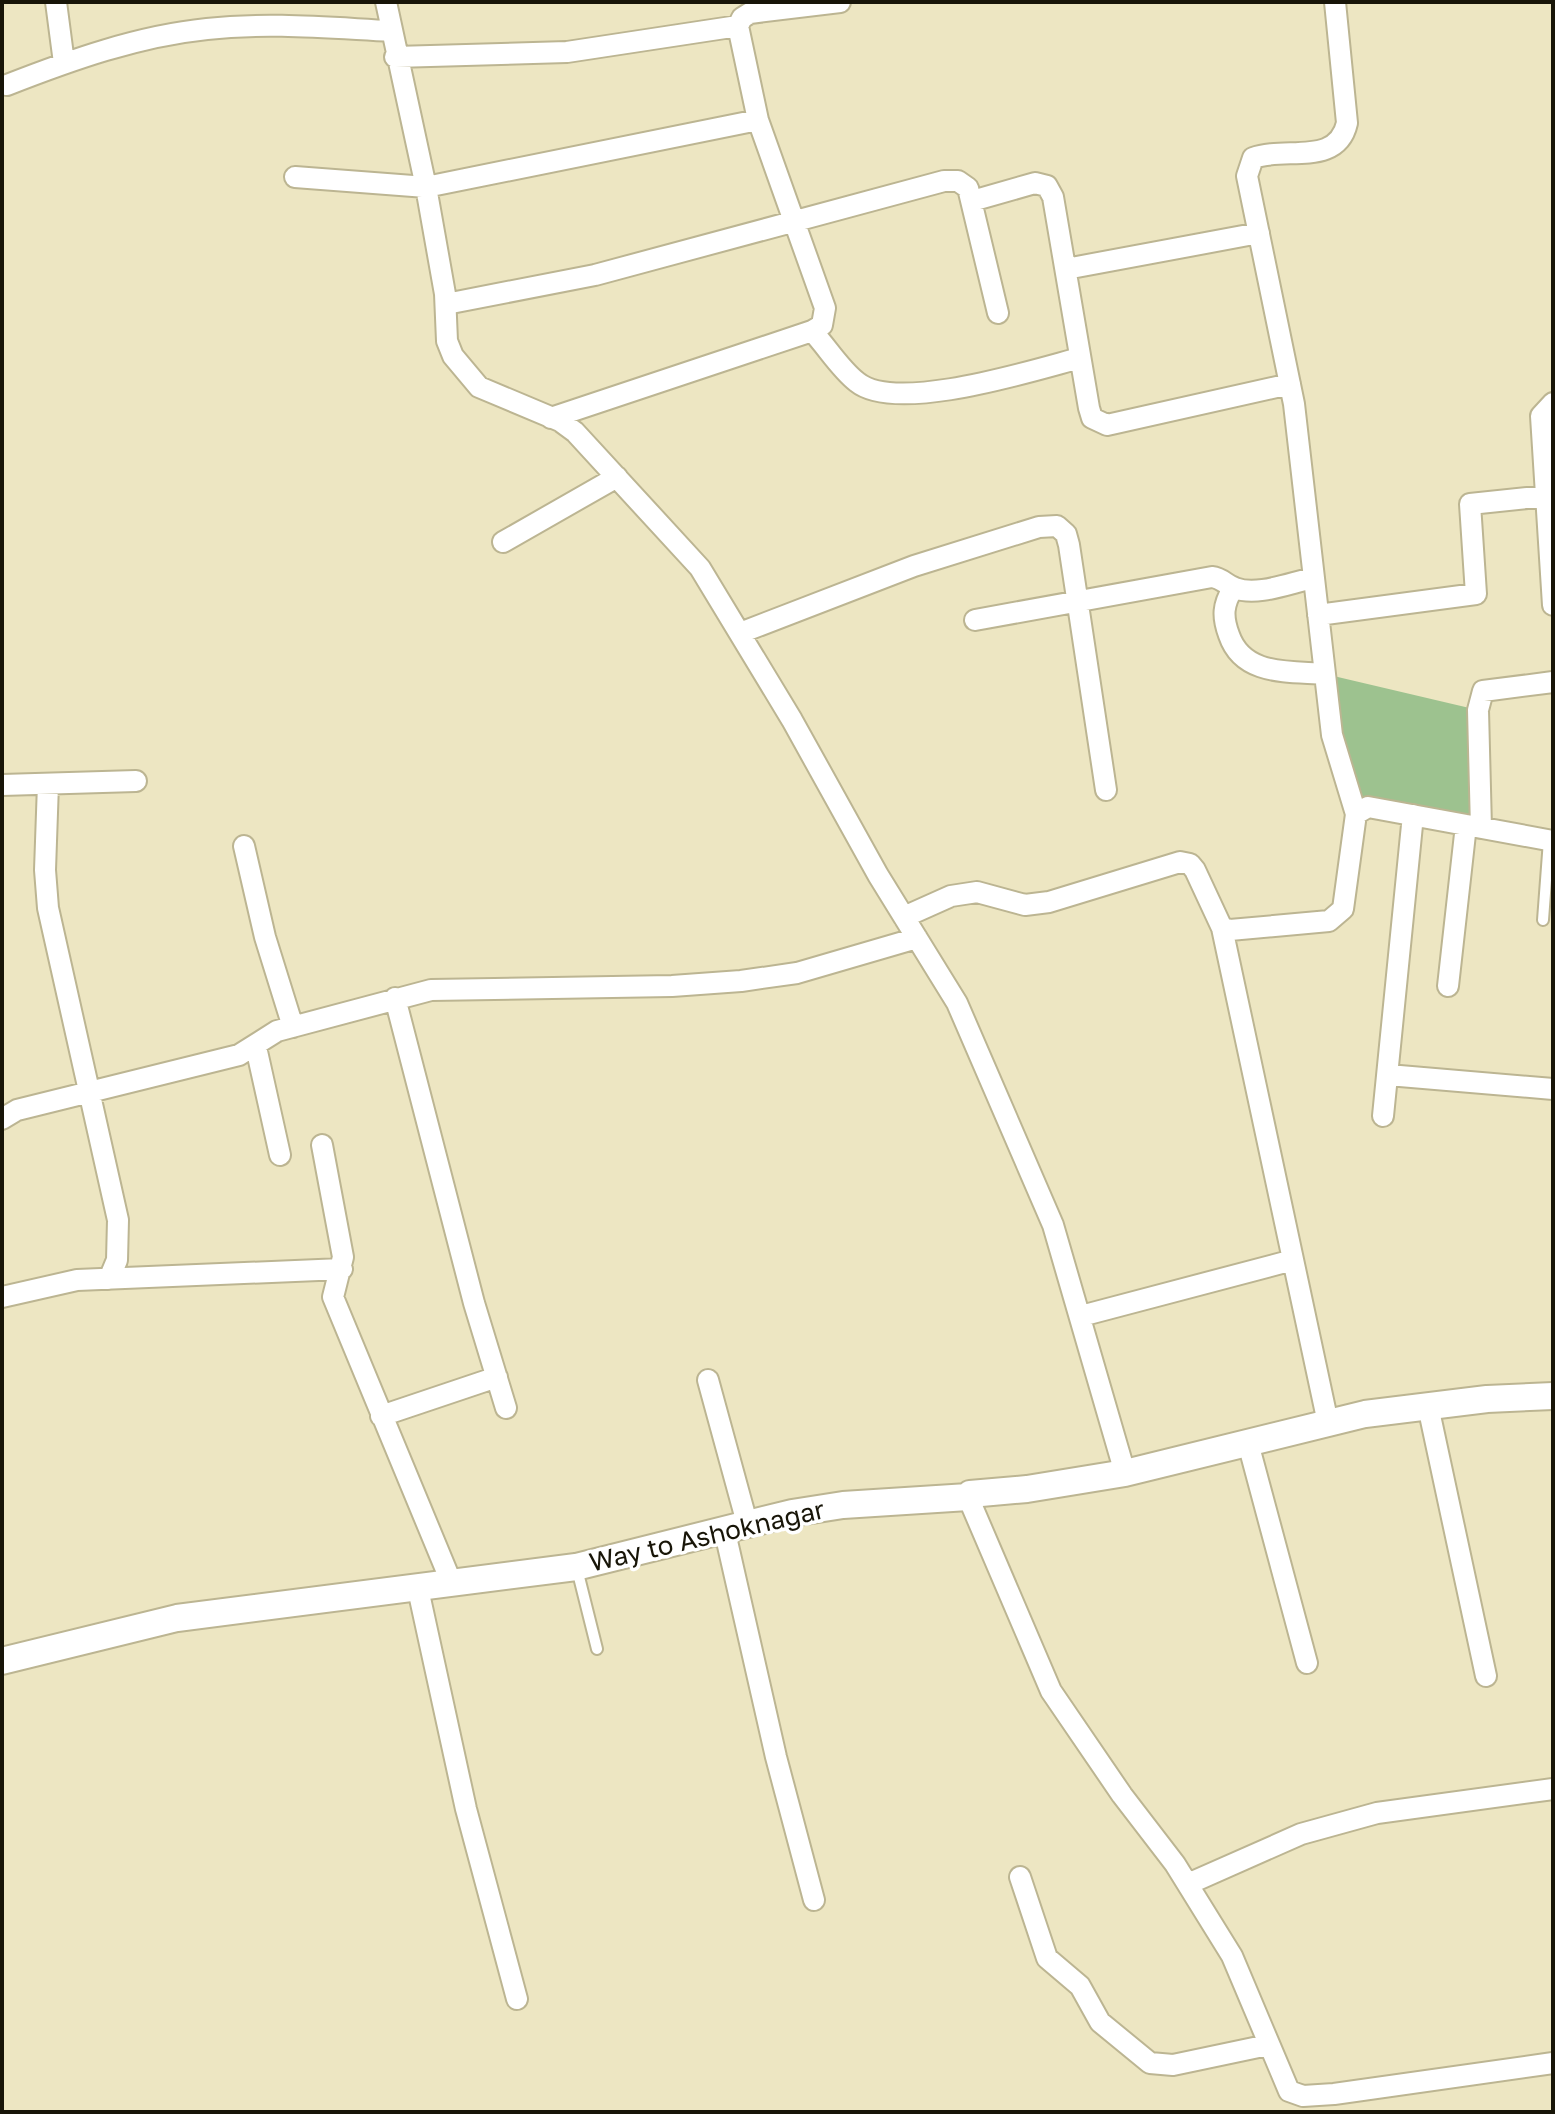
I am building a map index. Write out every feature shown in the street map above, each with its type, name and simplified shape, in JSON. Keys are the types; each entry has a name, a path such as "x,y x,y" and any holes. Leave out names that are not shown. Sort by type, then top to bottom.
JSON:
{"street":[{"path":"56,2 64,63"},
{"path":"386,2 395,57 426,187 446,304 447,341 462,370 479,387 551,418 575,432 700,568 740,633 973,1037 1053,1225 1125,1473"},
{"path":"395,57 567,52 750,13 840,2"},
{"path":"1222,928 1230,930 1329,921 1338,916 1343,909 1356,814 1332,735 1290,384 1247,176 1253,158 1322,151 1336,146 1344,138 1347,123 1335,2"},
{"path":"551,418 812,331 822,325 825,308 758,120 740,15"},
{"path":"7,85 64,63 134,42 206,29 275,26 391,31"},
{"path":"295,177 426,187 758,120"},
{"path":"446,304 595,275 944,181 958,181 968,188 972,201 998,313"},
{"path":"972,201 1035,183 1047,186 1053,197 1092,418 1107,425 1290,384"},
{"path":"1066,269 1259,233"},
{"path":"812,331 858,383 880,390 956,389 1080,358"},
{"path":"1553,403 1541,416 1553,605"},
{"path":"503,542 617,477"},
{"path":"1318,615 1476,594 1470,504 1546,496"},
{"path":"740,633 914,566 1039,527 1057,526 1066,534 1074,602 1106,790"},
{"path":"975,620 1212,577 1222,578 1233,588 1255,590 1314,578"},
{"path":"1233,588 1225,602 1223,618 1233,647 1246,661 1262,668 1325,674"},
{"path":"1448,986 1473,826 1478,710 1483,691 1553,682"},
{"path":"2,785 136,781"},
{"path":"48,784 45,870 48,908 118,1220 117,1260 109,1279"},
{"path":"1356,814 1368,807 1551,841"},
{"path":"1383,1116 1413,815"},
{"path":"244,846 265,937 293,1027"},
{"path":"904,917 951,896 977,892 1025,905 1049,902 1180,862 1190,864 1222,928 1328,1423"},
{"path":"2,1119 17,1110 239,1055 277,1031 431,990 672,986 741,981 797,973 917,938"},
{"path":"395,998 506,1408"},
{"path":"256,1047 280,1155"},
{"path":"1388,1075 1553,1089"},
{"path":"322,1145 343,1257 333,1297 452,1584"},
{"path":"1081,1316 1293,1260"},
{"path":"2,1297 77,1280 342,1269"},
{"path":"381,1416 497,1377"},
{"path":"708,1380 776,1757 814,1900"},
{"name":"Way to Ashoknagar","path":"2,1661 177,1618 576,1567 736,1525 843,1505 968,1497 970,1494 1125,1473 1328,1423 1428,1406 1553,1396"},
{"path":"1428,1406 1486,1676"},
{"path":"1248,1443 1307,1663"},
{"path":"968,1497 1051,1691 1188,1884 1232,1956 1283,2084 1293,2094 1303,2096 1553,2063"},
{"path":"418,1589 466,1809 517,1999"},
{"path":"1188,1884 1301,1834 1377,1813 1553,1789"},
{"path":"1020,1877 1047,1958 1080,1986 1100,2022 1150,2063 1173,2065 1268,2045"}],"lane":[{"path":"1543,920 1551,841"},
{"path":"576,1567 597,1649"}],"green space":[{"path":"1325,674 1478,710 1481,828 1356,814"}]}
